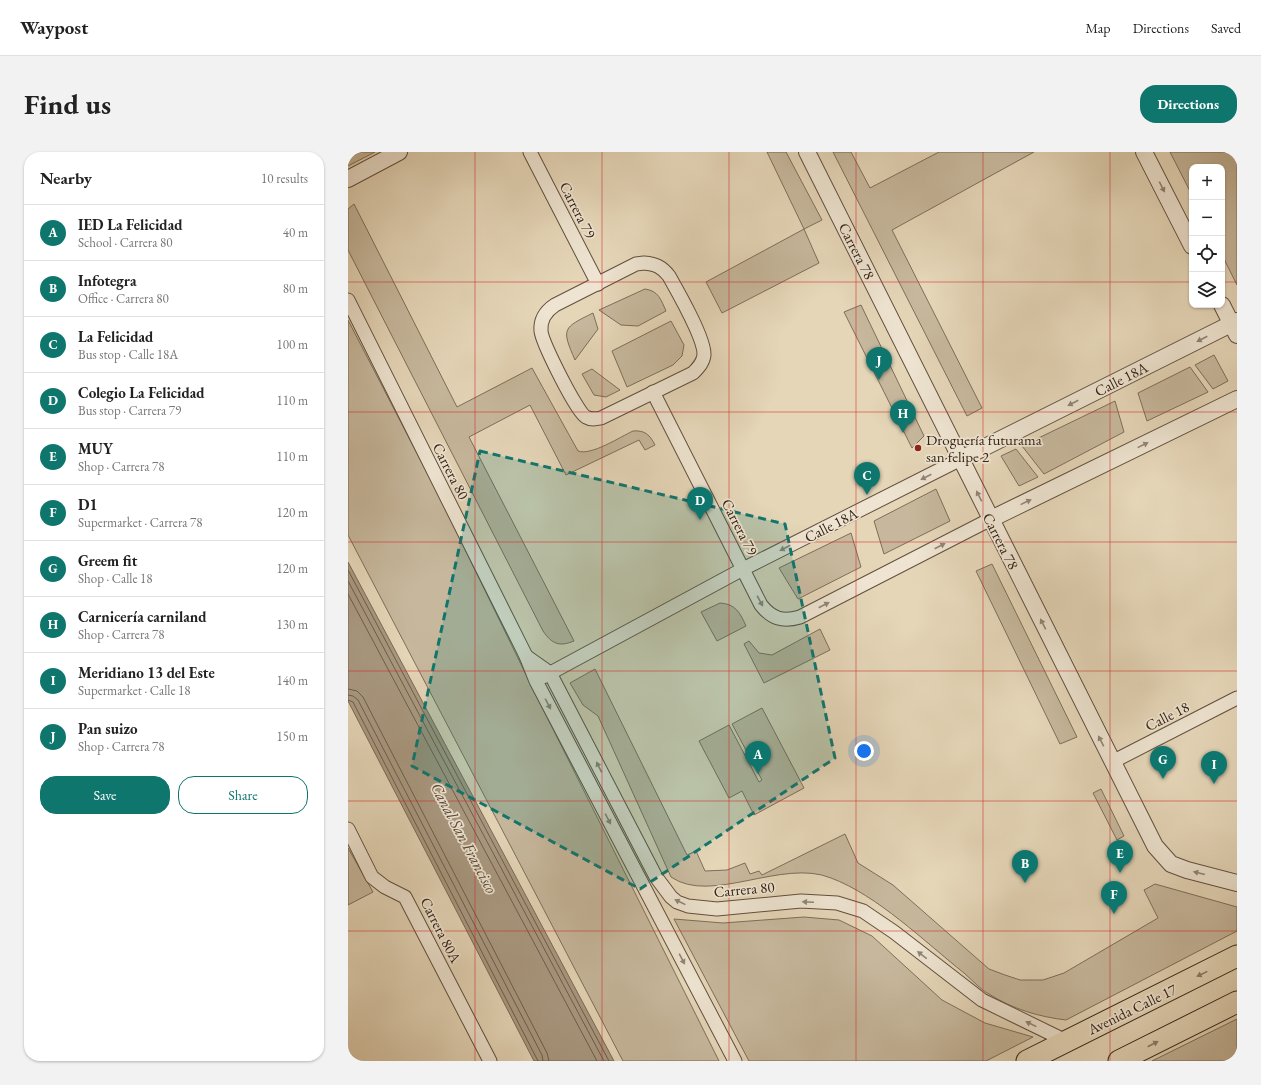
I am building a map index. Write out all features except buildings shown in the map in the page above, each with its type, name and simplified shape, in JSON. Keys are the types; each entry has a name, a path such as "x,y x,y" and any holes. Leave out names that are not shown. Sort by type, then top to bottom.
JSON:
{"main road":[{"name":"Avenida Calle 17","path":"1027,1061 1237,956"},
{"path":"1119,1061 1237,1002"}],"street":[{"path":"348,179 399,152"},
{"name":"Carrera 79","path":"530,152 598,284"},
{"name":"Carrera 78","path":"807,152 1152,841 1171,864 1187,870 1237,883"},
{"path":"1144,152 1189,240"},
{"path":"636,264 654,264 662,268 673,283 701,339 704,356 700,366 692,373 653,392 601,418 592,419 585,417 575,405 544,342 541,331 542,320 546,311 636,264"},
{"name":"Carrera 80","path":"348,300 526,656 536,681 735,1061"},
{"path":"1224,308 1235,327"},
{"name":"Calle 18A","path":"536,681 743,569 961,459 1235,327"},
{"name":"Carrera 79","path":"653,392 743,569 768,614 777,619 788,620 800,617 991,520"},
{"path":"991,520 1237,399"},
{"name":"Carrera 80","path":"526,656 550,673 656,877 662,887 677,902 688,906 717,910 801,901 850,906 863,911 894,932 982,1000 1066,1041"},
{"name":"Calle 18","path":"1112,762 1237,698"},
{"name":"Carrera 80A","path":"348,829 372,877 385,887 405,897 490,1061"}],"highlighted area":[{"path":"480,451 785,524 835,758 640,889 412,766"}],"shaded area":[{"path":"360,152 375,152 348,166 348,158"},
{"path":"767,152 786,152 822,220 804,229"},
{"path":"833,152 851,152 870,188 939,152 1034,152 892,230 982,408 967,416"},
{"path":"1170,152 1237,152 1237,285 1225,261 1225,164 1189,164 1189,189"},
{"path":"354,204 457,407 532,368 578,451 590,451 633,431 644,432 651,438 655,445 645,450 639,440 566,475 530,405 469,437 574,641 564,644 556,643 543,631 348,250 348,209"},
{"path":"804,229 819,263 722,313 706,282"},
{"path":"645,289 656,294 661,300 666,311 638,326 621,325 599,310"},
{"path":"861,305 924,436 912,448 844,312"},
{"path":"593,313 598,329 575,360 568,341 568,330 570,326"},
{"path":"348,320 440,498 531,685 719,1061 623,1061 348,535"},
{"path":"671,321 684,345 682,356 673,365 627,387 612,351"},
{"path":"1214,355 1228,381 1213,389 1195,365"},
{"path":"1190,367 1208,392 1147,421 1138,393"},
{"path":"592,369 620,390 606,397 594,395 582,374"},
{"path":"1115,401 1124,432 1044,474 1022,446"},
{"path":"1016,449 1038,477 1019,486 1001,456"},
{"path":"936,489 950,521 884,554 874,521"},
{"path":"851,533 861,567 798,599 779,568"},
{"path":"992,564 1077,737 1060,744 976,571"},
{"path":"720,603 734,607 742,617 746,626 717,641 701,612"},
{"path":"820,629 830,650 764,683 744,644 749,641 759,653 772,655"},
{"path":"595,669 687,855 696,851 705,871 727,870 745,863 750,874 759,871 762,875 845,834 858,863 893,885 989,969 1020,980 1043,980 1064,973 1158,918 1144,890 1155,884 1237,907 1237,931 1066,1020 1026,1012 989,994 883,907 866,896 831,878 812,873 791,873 727,884 706,886 687,884 671,877 598,716 583,705 570,683"},
{"path":"762,708 804,788 754,815 742,791 729,798 699,741 729,725 759,782 762,780 732,724"},
{"path":"1101,789 1124,836 1117,840 1093,793"},
{"path":"348,848 373,892 348,905"},
{"path":"804,917 839,920 872,936 942,1000 985,1023 1033,1037 986,1061 749,1061 674,919 723,923"},
{"path":"1237,1019 1237,1061 1152,1061"}],"water":[{"name":"Canal San Francisco","path":"348,562 614,1061 534,1061 348,701"}],"place":[{"name":"Pan suizo","path":"879,380"},
{"name":"Carnicería carniland","path":"903,433"},
{"name":"Droguería futurama san felipe 2","path":"918,448"},
{"name":"La Felicidad","path":"867,495"},
{"name":"Colegio La Felicidad","path":"700,520"},
{"name":"IED La Felicidad","path":"758,774"},
{"name":"Greem fit","path":"1163,779"},
{"name":"Meridiano 13 del Este","path":"1214,784"},
{"name":"MUY","path":"1120,873"},
{"name":"Infotegra","path":"1025,883"},
{"name":"D1","path":"1114,914"}]}
